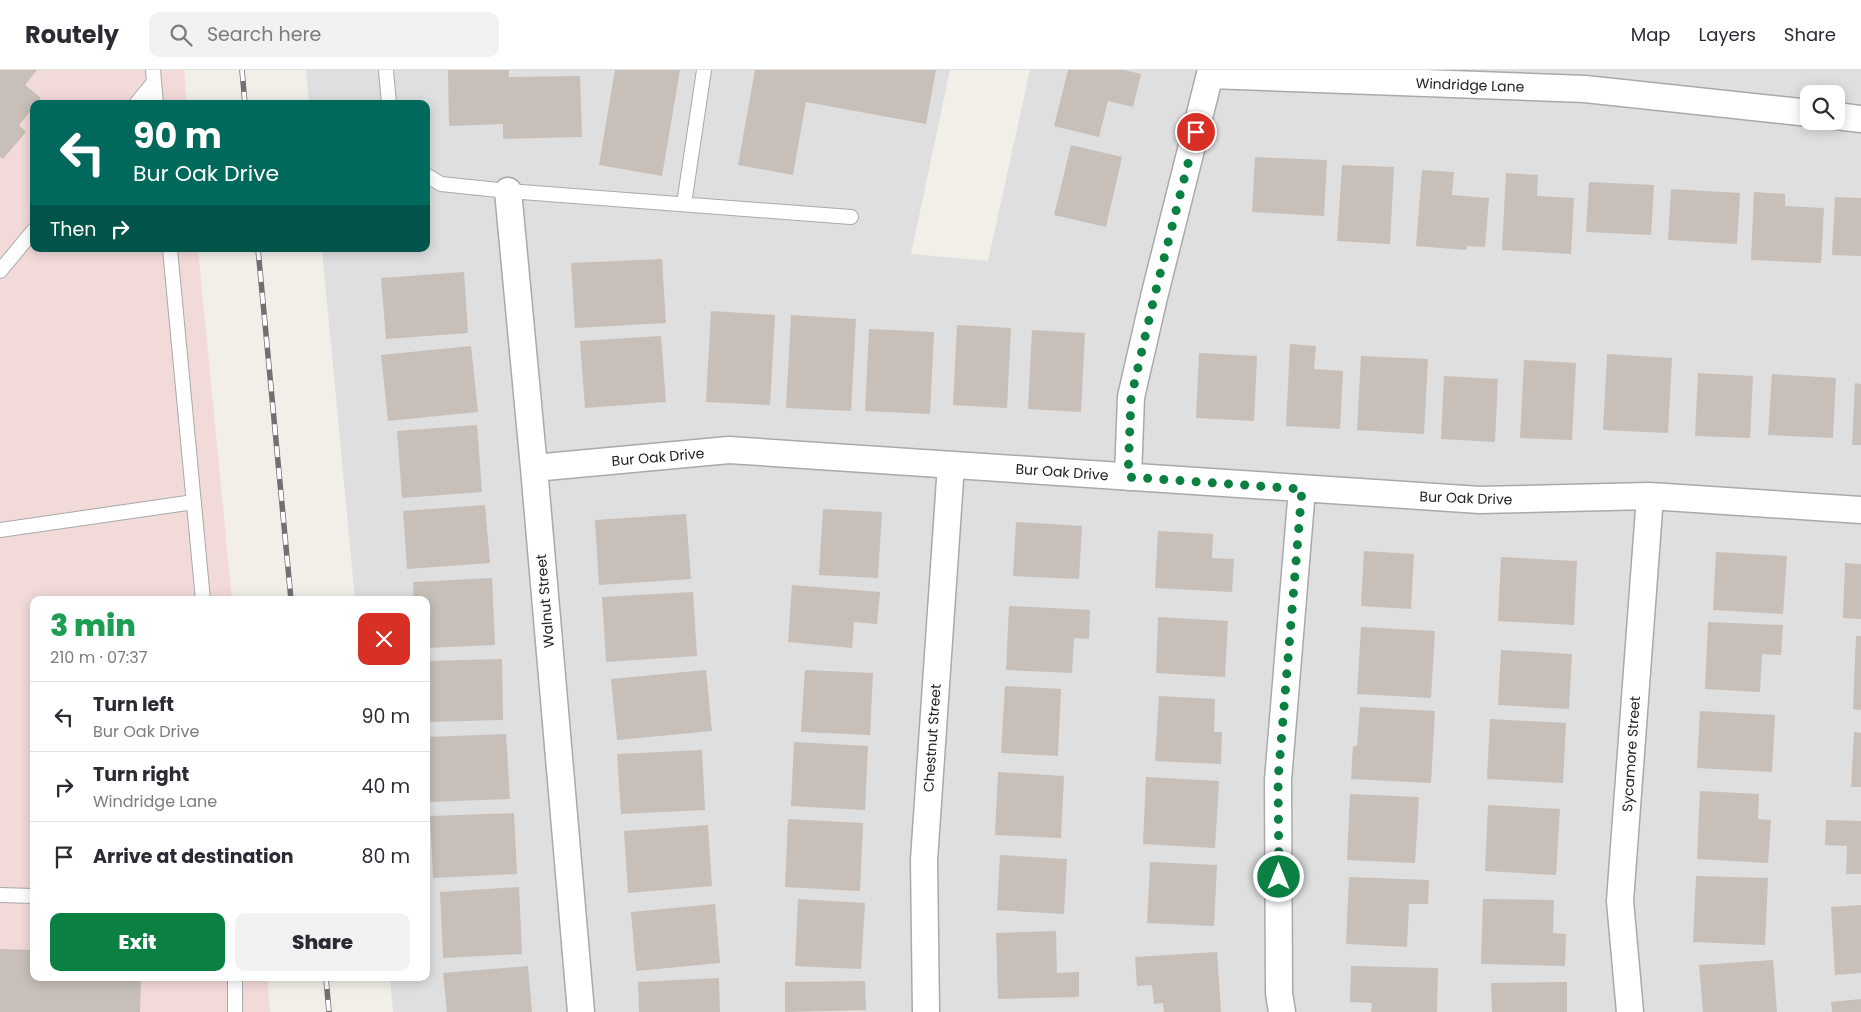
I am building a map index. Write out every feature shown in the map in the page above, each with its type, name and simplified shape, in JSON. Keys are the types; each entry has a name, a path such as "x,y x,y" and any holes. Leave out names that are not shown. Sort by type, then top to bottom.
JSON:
{"street":[{"name":"Windridge Lane","path":"1128,477 1131,398 1154,298 1211,73 1586,80 1800,112"},
{"path":"1845,117 1861,118"},
{"name":"Walnut Street","path":"508,191 581,1012"},
{"name":"Bur Oak Drive","path":"534,468 729,450 1480,500 1650,496 1861,510"},
{"name":"Chestnut Street","path":"926,1012 924,860 951,465"},
{"path":"1282,1012 1279,993 1278,780 1302,489"},
{"name":"Sycamore Street","path":"1630,1012 1620,902 1650,496"}],"lane":[{"path":"386,70 388,100"},
{"path":"684,204 704,70"},
{"path":"139,100 154,76"},
{"path":"154,76 156,100"},
{"path":"430,177 441,184 508,191 851,217"},
{"path":"0,271 30,235"},
{"path":"170,252 203,596"},
{"path":"0,530 194,502"},
{"path":"0,894 30,896"},
{"path":"235,981 235,1012"}],"shaded area":[{"path":"0,70 184,70 187,100 30,100 30,252 198,252 232,596 30,596 30,981 267,981 270,1012 0,1012"},
{"path":"306,70 950,70 911,254 988,261 1030,70 1861,70 1861,1012 393,1012 390,981 430,981 430,596 355,596 322,252 430,252 430,100 309,100"}],"building":[{"path":"0,70 37,70 25,85 41,98 40,100 30,100 30,112 19,125 26,132 3,159 0,157"},
{"path":"448,70 509,70 509,77 580,76 582,137 503,139 503,124 449,126"},
{"path":"615,70 680,70 662,176 599,165"},
{"path":"755,70 936,70 926,124 806,102 793,175 738,165"},
{"path":"1068,70 1124,70 1141,74 1133,107 1108,101 1099,137 1054,126"},
{"path":"1071,145 1122,157 1106,227 1054,215"},
{"path":"1255,157 1327,160 1324,216 1252,212"},
{"path":"1342,165 1394,167 1390,244 1337,241"},
{"path":"1422,170 1454,172 1452,195 1489,198 1485,247 1467,246 1466,250 1416,246"},
{"path":"1506,173 1538,175 1537,196 1574,198 1571,254 1502,250"},
{"path":"1589,182 1654,185 1651,235 1586,232"},
{"path":"1671,189 1740,193 1737,244 1668,240"},
{"path":"1754,192 1785,194 1785,206 1824,208 1821,263 1751,260"},
{"path":"1835,197 1861,198 1861,256 1832,255"},
{"path":"662,259 666,323 575,328 571,263"},
{"path":"464,272 468,333 386,339 381,278"},
{"path":"711,311 775,315 770,405 706,402"},
{"path":"791,315 856,319 851,411 786,408"},
{"path":"957,325 1011,328 1007,408 953,405"},
{"path":"869,329 934,332 930,414 865,411"},
{"path":"1032,330 1085,333 1081,412 1028,409"},
{"path":"661,336 666,402 585,408 580,341"},
{"path":"1290,344 1316,346 1314,369 1343,371 1340,429 1286,426"},
{"path":"471,346 478,412 388,421 381,355"},
{"path":"1199,353 1257,356 1254,421 1196,418"},
{"path":"1607,354 1672,358 1668,433 1603,430"},
{"path":"1361,356 1428,359 1424,434 1357,430"},
{"path":"1524,360 1576,363 1572,440 1520,438"},
{"path":"1698,373 1753,376 1750,438 1695,436"},
{"path":"1772,374 1836,378 1833,438 1768,435"},
{"path":"1444,376 1498,379 1495,442 1441,439"},
{"path":"1855,383 1861,384 1861,445 1852,445"},
{"path":"477,425 482,492 402,498 397,431"},
{"path":"485,505 490,563 407,569 403,511"},
{"path":"823,509 882,512 878,578 819,575"},
{"path":"686,514 691,579 599,585 595,520"},
{"path":"1016,522 1082,526 1079,579 1013,576"},
{"path":"1158,531 1213,534 1212,558 1234,559 1232,592 1155,588"},
{"path":"1364,551 1414,554 1411,609 1361,606"},
{"path":"1716,552 1787,556 1783,614 1713,610"},
{"path":"1501,557 1577,561 1574,625 1498,621"},
{"path":"1845,563 1861,564 1861,619 1843,618"},
{"path":"492,578 495,645 430,648 430,596 414,596 413,582"},
{"path":"792,585 880,592 877,624 854,622 852,648 788,642"},
{"path":"693,592 697,656 606,662 602,597"},
{"path":"1009,606 1090,610 1089,639 1074,638 1072,673 1006,670"},
{"path":"1158,617 1228,621 1225,677 1156,673"},
{"path":"1708,622 1783,625 1781,655 1762,654 1760,692 1705,689"},
{"path":"1361,627 1435,631 1431,698 1357,694"},
{"path":"1856,636 1861,636 1861,710 1853,709"},
{"path":"1501,650 1572,654 1569,709 1498,705"},
{"path":"502,659 503,720 430,722 430,661"},
{"path":"706,670 712,731 617,740 611,679"},
{"path":"805,670 873,673 870,735 801,732"},
{"path":"1005,686 1061,689 1058,756 1001,753"},
{"path":"1159,696 1215,699 1214,732 1222,732 1221,764 1155,761"},
{"path":"1360,707 1435,711 1431,783 1351,779 1353,746 1357,746"},
{"path":"1700,711 1775,715 1772,772 1697,768"},
{"path":"1490,719 1566,723 1563,783 1487,779"},
{"path":"1854,732 1861,733 1861,787 1851,787"},
{"path":"506,734 510,799 430,802 430,737"},
{"path":"794,742 868,746 865,810 791,806"},
{"path":"702,750 705,810 621,814 617,754"},
{"path":"998,772 1064,776 1061,838 995,835"},
{"path":"1146,777 1219,781 1215,848 1143,844"},
{"path":"1700,791 1759,794 1758,819 1771,820 1768,863 1697,859"},
{"path":"1350,794 1419,797 1415,863 1347,860"},
{"path":"1488,805 1560,809 1556,875 1485,871"},
{"path":"514,813 517,874 433,878 430,816"},
{"path":"788,819 863,823 860,891 785,887"},
{"path":"1826,820 1861,821 1861,874 1846,874 1847,846 1825,845"},
{"path":"708,825 712,886 628,893 624,831"},
{"path":"1000,855 1067,859 1064,914 997,910"},
{"path":"1150,862 1217,865 1214,926 1147,923"},
{"path":"1696,876 1768,878 1765,945 1693,942"},
{"path":"1349,877 1429,880 1428,904 1409,904 1407,947 1346,944"},
{"path":"519,887 522,954 443,958 440,892"},
{"path":"798,899 865,903 861,969 795,966"},
{"path":"1483,899 1554,900 1553,933 1566,934 1565,966 1481,964"},
{"path":"715,904 720,963 636,971 631,912"},
{"path":"1861,905 1861,973 1835,975 1831,907"},
{"path":"1056,931 1057,973 1079,972 1079,997 998,999 996,933"},
{"path":"0,949 30,950 30,981 141,981 140,1012 0,1012"},
{"path":"1217,952 1221,1012 1164,1012 1163,1003 1154,1004 1152,985 1137,986 1135,957"},
{"path":"1773,960 1777,1012 1703,1012 1699,965"},
{"path":"528,966 532,1012 447,1012 443,973"},
{"path":"1351,966 1438,968 1437,1012 1371,1012 1372,1003 1350,1002"},
{"path":"719,978 720,1012 639,1012 638,982"},
{"path":"865,981 866,1010 785,1012 785,982"},
{"path":"1567,982 1567,1012 1492,1012 1491,983"},
{"path":"1861,999 1861,1012 1832,1012 1831,1002"}],"railway":[{"path":"242,70 245,100"},
{"path":"258,252 291,596"},
{"path":"326,981 329,1012"}],"route":[{"path":"1196,132 1131,398 1128,477 1302,489 1278,780 1279,877"}]}
